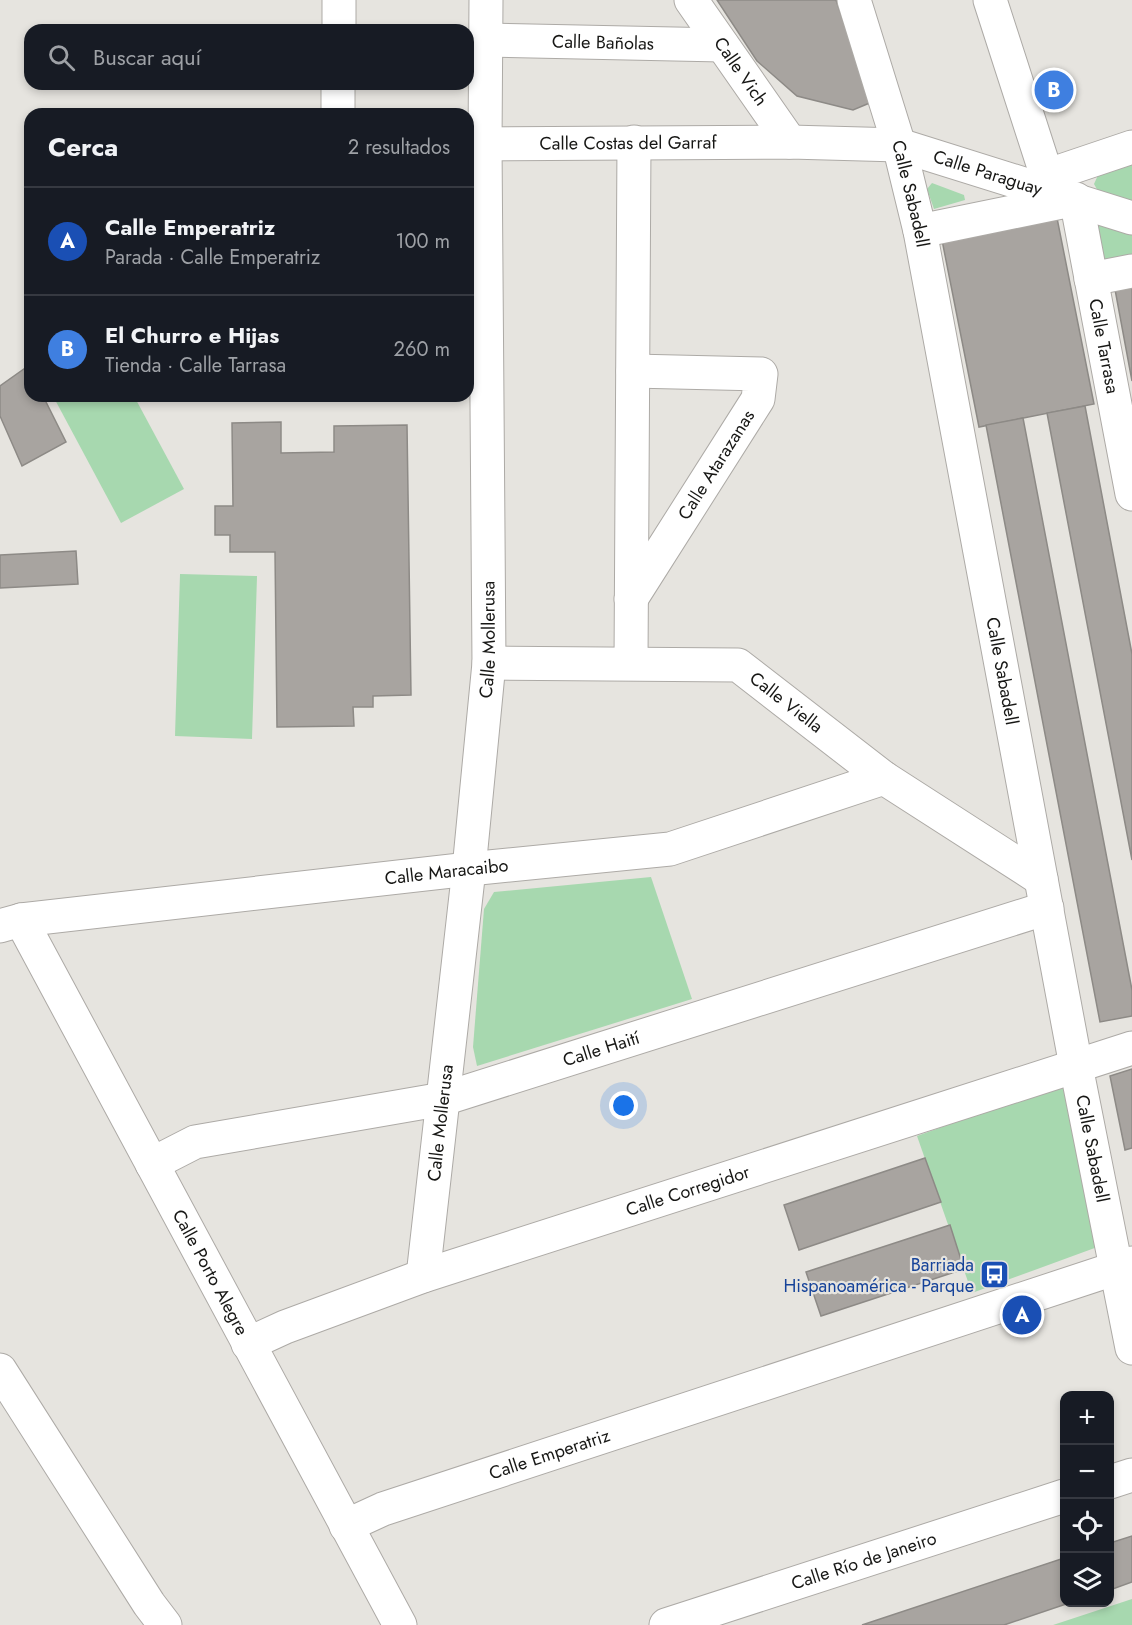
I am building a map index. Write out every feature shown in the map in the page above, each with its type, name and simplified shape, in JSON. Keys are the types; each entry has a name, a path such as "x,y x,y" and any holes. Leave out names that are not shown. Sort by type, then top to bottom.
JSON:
{"street":[{"path":"339,0 339,24"},
{"name":"Calle Mollerusa","path":"423,1276 469,868 489,663 476,144 486,0"},
{"name":"Calle Vich","path":"691,0 790,142"},
{"name":"Calle Sabadell","path":"854,0 899,144 920,231 1077,1066 1124,1265 1132,1348"},
{"name":"Calle Tarrasa","path":"990,0 1091,279 1132,494"},
{"name":"Calle Bañolas","path":"485,40 722,45"},
{"path":"338,90 338,108"},
{"path":"631,663 634,142"},
{"name":"Calle Paraguay","path":"790,142 899,144 1058,189 1132,218"},
{"name":"Calle Costas del Garraf","path":"476,144 790,142"},
{"path":"1058,189 1132,147"},
{"name":"Calle Paraguay","path":"920,231 1058,189"},
{"path":"1091,279 1132,271"},
{"name":"Calle Atarazanas","path":"631,599 758,399 761,374 633,371"},
{"name":"Calle Viella","path":"489,663 738,664 884,778 1044,894"},
{"name":"Calle Maracaibo","path":"11,923 469,868 670,849 884,778"},
{"name":"Calle Haití","path":"152,1164 195,1142 443,1099 1044,894"},
{"name":"Calle Porto Alegre","path":"11,923 152,1164 400,1625"},
{"name":"Calle Corregidor","path":"248,1344 285,1327 423,1276 1132,1048"},
{"name":"Calle Emperatriz","path":"346,1526 383,1509 1124,1265"},
{"path":"0,1370 149,1604 165,1625"},
{"path":"1114,1481 1132,1475"},
{"name":"Calle Río de Janeiro","path":"666,1625 1060,1498"}],"green space":[{"path":"1132,162 1132,203 1099,193 1094,184 1099,173"},
{"path":"932,183 964,195 965,200 934,209 927,189"},
{"path":"1096,217 1132,233 1132,259 1102,260"},
{"path":"56,402 137,402 184,489 121,523"},
{"path":"180,574 257,576 252,739 175,736"},
{"path":"651,877 692,999 477,1066 473,1047 484,909 494,892"},
{"path":"1079,1078 1111,1242 972,1293 917,1136"},
{"path":"1132,1599 1132,1625 1053,1625 1114,1607 1114,1605"}],"building":[{"path":"717,0 836,0 872,102 853,110 797,96 757,61"},
{"path":"1056,213 1094,404 979,427 941,235"},
{"path":"1132,279 1132,381 1114,284"},
{"path":"24,369 24,402 46,402 66,442 22,466 0,416 0,386"},
{"path":"1085,406 1132,654 1132,860 1047,413"},
{"path":"1023,418 1132,990 1132,1016 1100,1022 986,425"},
{"path":"281,422 281,453 334,452 334,426 407,425 411,695 373,696 373,707 353,707 354,726 277,727 275,552 230,552 230,535 215,535 215,506 233,506 232,423"},
{"path":"76,551 78,584 0,588 0,555"},
{"path":"1132,1069 1132,1148 1125,1150 1110,1076"},
{"path":"925,1158 941,1202 799,1250 784,1205"},
{"path":"950,1225 964,1269 821,1316 806,1272"},
{"path":"1132,1536 1132,1582 1114,1589 1114,1553 1114,1542"},
{"path":"1060,1559 1060,1606 1004,1625 862,1625"}],"place":[{"name":"El Churro e Hijas","path":"1054,90"},
{"name":"Barriada Hispanoamérica - Parque","path":"995,1275"},
{"name":"Calle Emperatriz","path":"1022,1315"}]}
